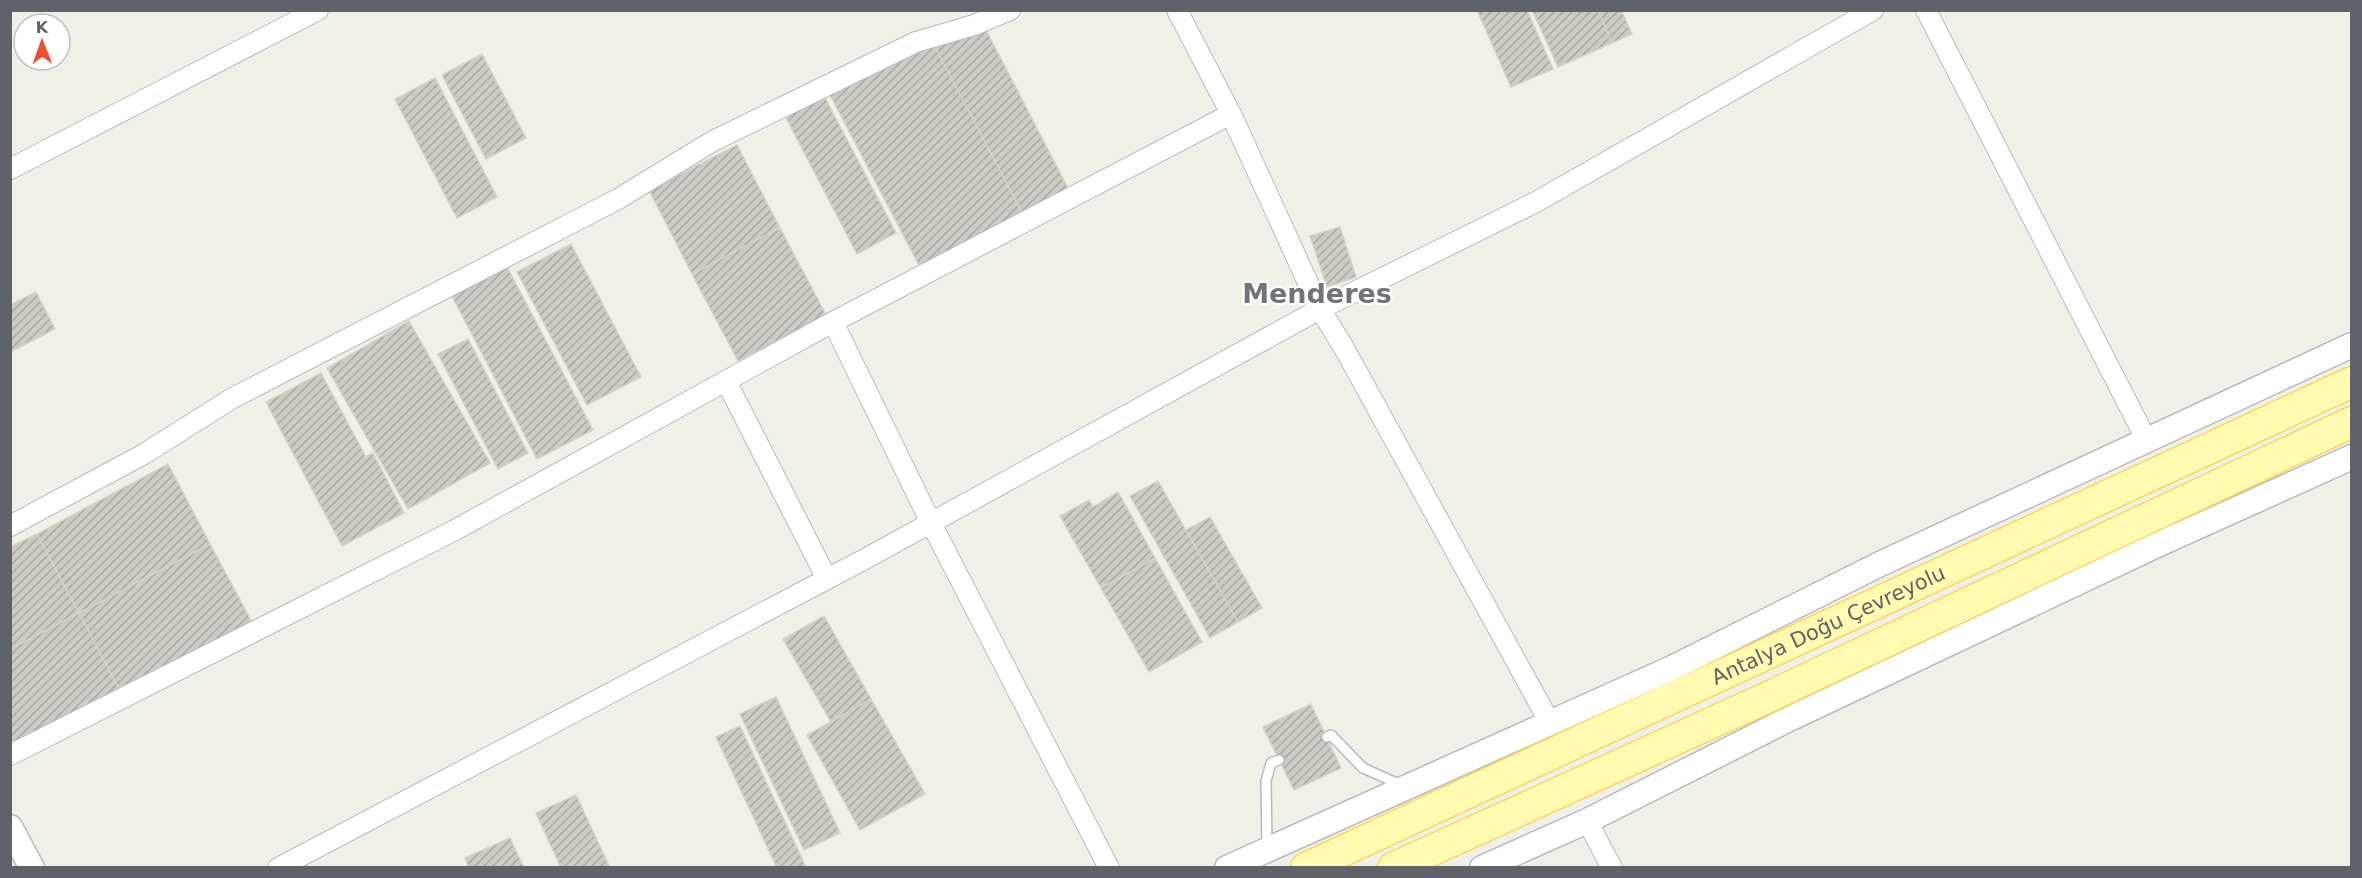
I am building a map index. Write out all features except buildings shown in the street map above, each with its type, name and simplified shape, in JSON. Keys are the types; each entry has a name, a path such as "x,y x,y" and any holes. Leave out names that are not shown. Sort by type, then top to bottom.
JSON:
{"main road":[{"name":"Antalya Doğu Çevreyolu","path":"1306,867 2352,382"},
{"name":"Antalya Doğu Çevreyolu","path":"1393,867 1764,699 2352,422"}],"street":[{"path":"10,169 318,10"},
{"path":"10,526 144,454 231,399 618,199 713,141 916,42 974,25 1010,10"},
{"path":"1177,10 1231,114 1320,309 1344,348 1550,723"},
{"path":"278,867 827,579 1320,309 1536,202 1873,10"},
{"path":"1926,10 2147,441"},
{"path":"10,755 455,530 833,322 1231,114"},
{"path":"833,322 931,523 1109,867"},
{"path":"1227,867 1672,668 1880,564 2352,345"},
{"path":"726,381 827,579"},
{"path":"1482,867 1587,821 1796,716 2157,545 2352,457"},
{"path":"1587,821 1612,867"},
{"path":"10,827 32,867"}],"lane":[{"path":"1327,737 1331,735 1363,768 1406,787"},
{"path":"1267,849 1266,781 1272,763 1279,760"}],"district":[{"name":"Menderes","path":"1317,294"}]}
